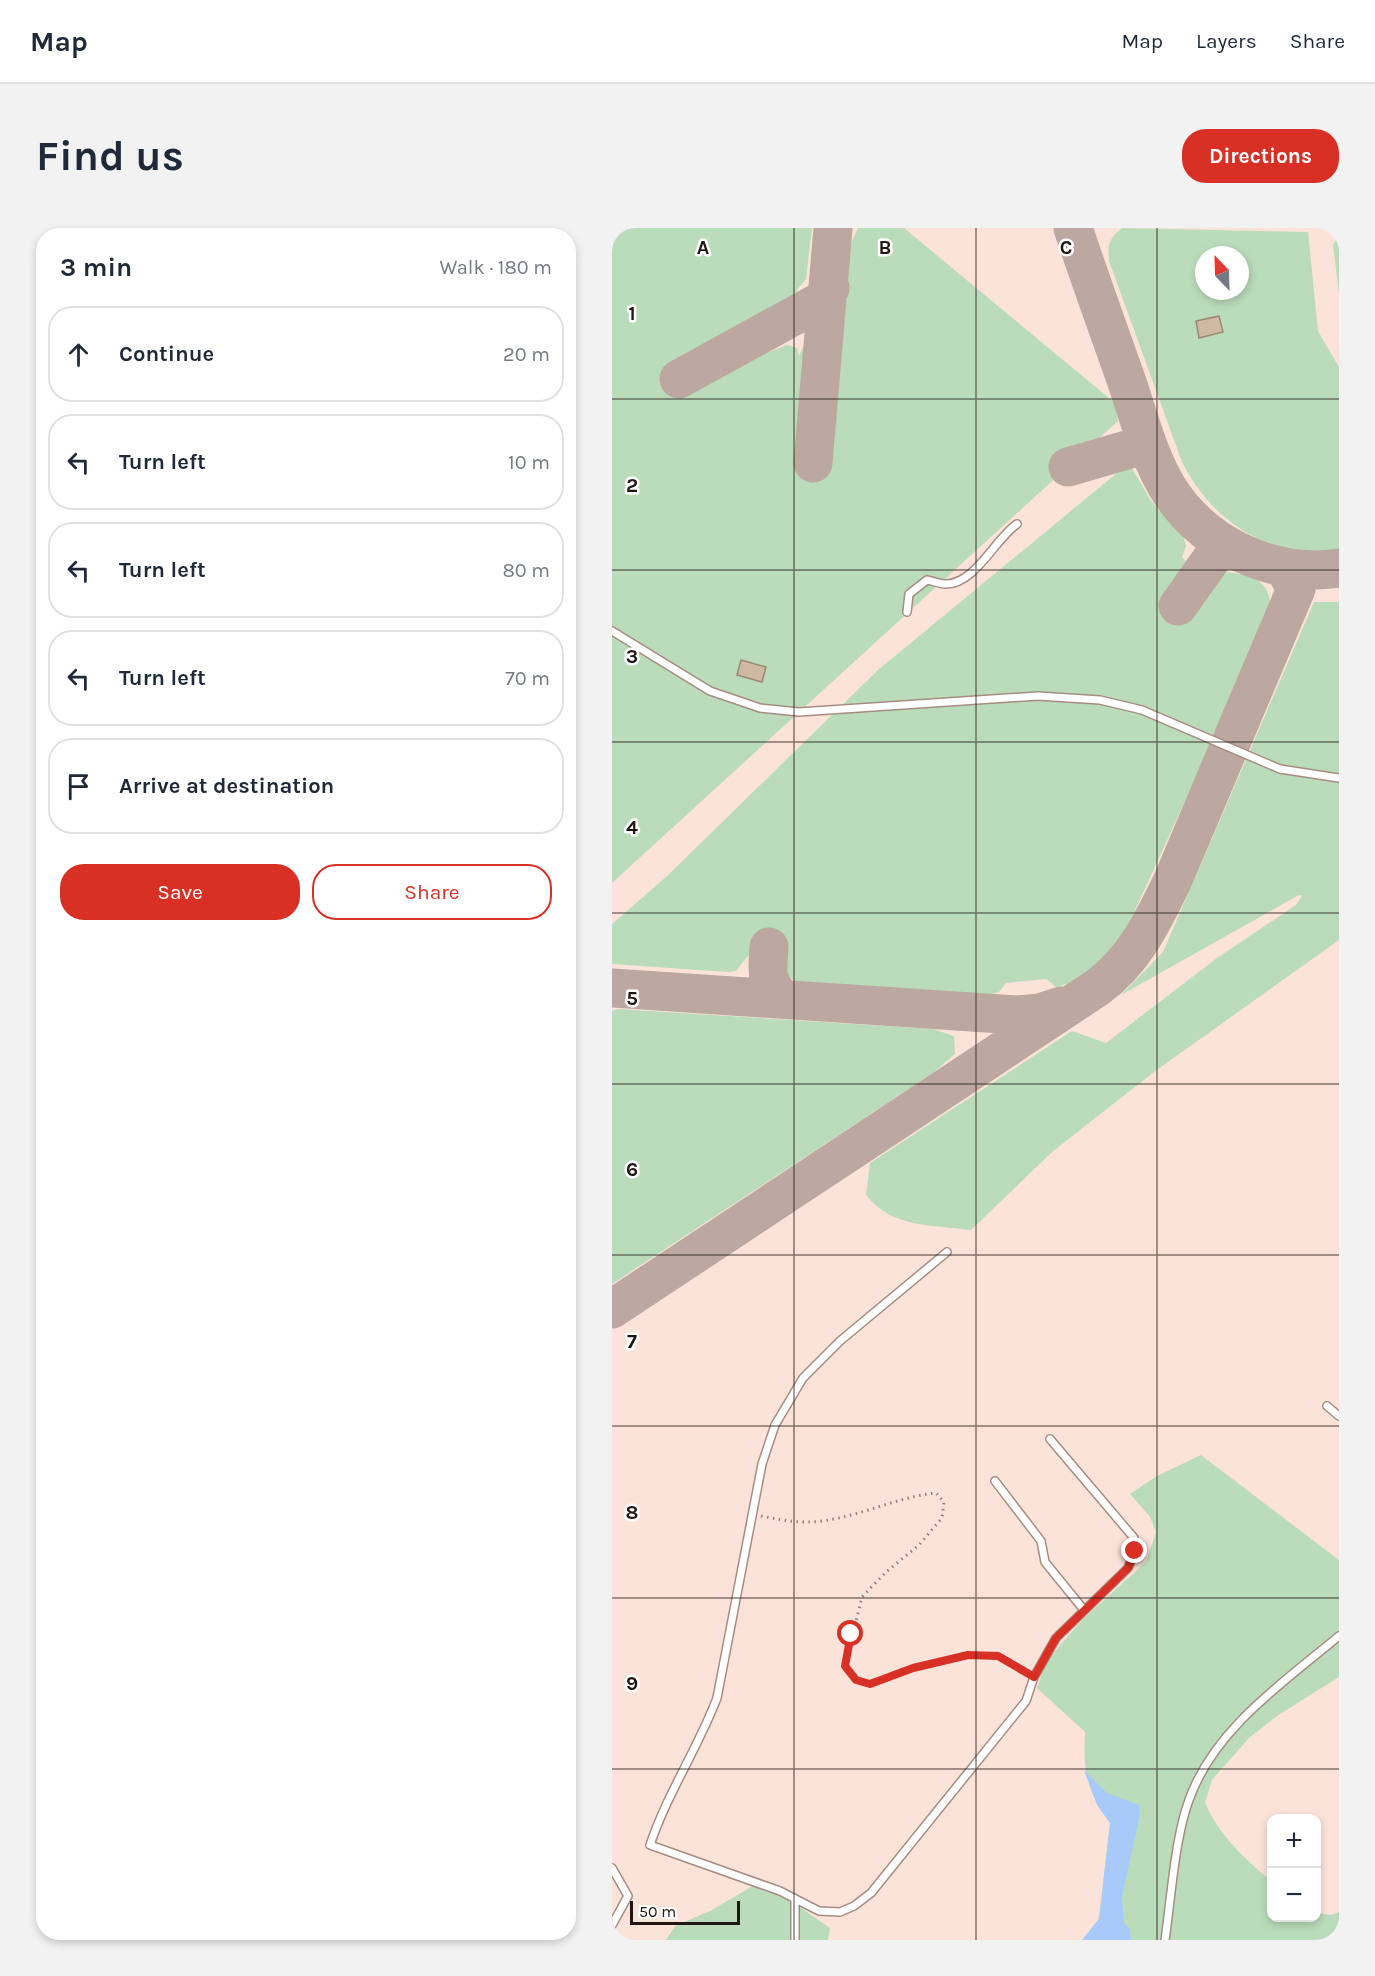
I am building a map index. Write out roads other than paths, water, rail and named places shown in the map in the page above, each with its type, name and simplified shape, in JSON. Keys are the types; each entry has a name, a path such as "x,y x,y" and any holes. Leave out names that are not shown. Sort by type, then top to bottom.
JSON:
{"lane":[{"path":"908,612 909,594 927,580 947,584 965,577 984,562 1005,533 1017,524"},
{"path":"612,632 710,691 760,708 799,712 1038,696 1100,700 1142,710 1280,769 1339,777"},
{"path":"947,1252 840,1341 803,1378 775,1425 762,1464 717,1698 704,1732 657,1826 650,1845 780,1891 795,1901 819,1911 840,1912 854,1906 871,1893 1026,1701 1034,1677 1056,1638 1128,1568 1135,1551 1134,1538 1050,1439"},
{"path":"1327,1406 1339,1416"},
{"path":"994,1481 1041,1541 1045,1562 1084,1610"},
{"path":"1165,1940 1188,1801 1203,1769 1248,1714 1339,1636"},
{"path":"612,1868 627,1896 612,1925"},
{"path":"795,1901 795,1940"}],"water":[{"path":"1084,1770 1107,1793 1139,1805 1140,1814 1122,1897 1124,1923 1130,1929 1131,1940 1082,1940 1099,1919 1110,1823 1097,1805"}]}
